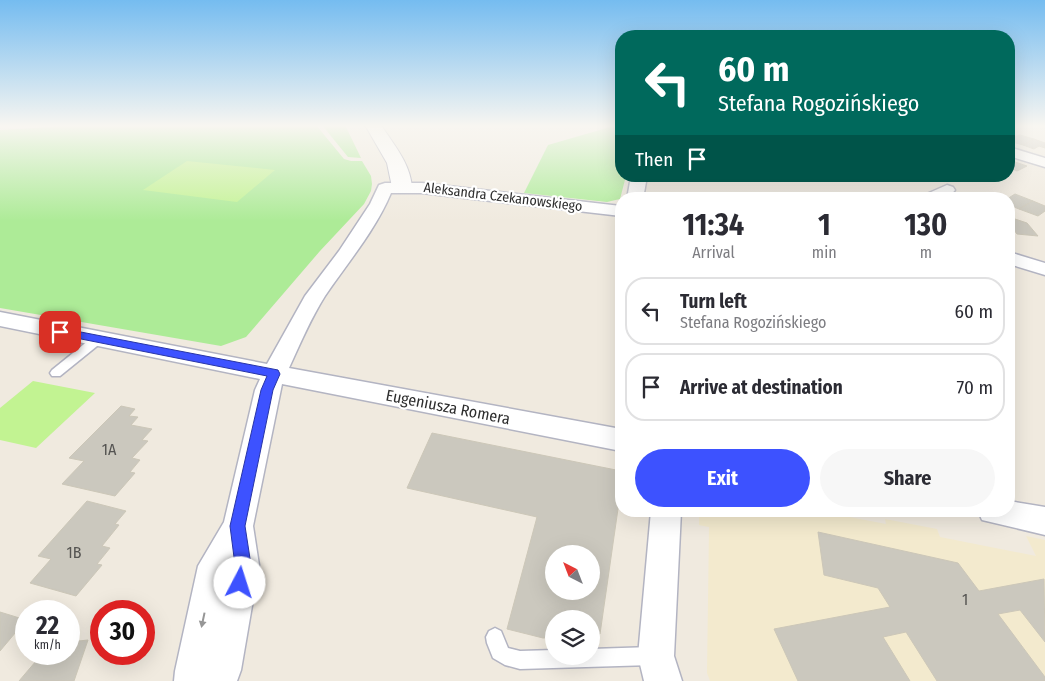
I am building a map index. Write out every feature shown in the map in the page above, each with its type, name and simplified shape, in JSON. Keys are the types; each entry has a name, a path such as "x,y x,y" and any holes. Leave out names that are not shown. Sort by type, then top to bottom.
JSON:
{"main road":[{"path":"375,157 394,188 402,178 391,157"}],"street":[{"path":"1028,157 1045,162"},
{"name":"Aleksandra Czekanowskiego","path":"394,188 422,188 615,210"},
{"path":"193,681 192,671 214,566 238,526 267,390 315,296 347,254 387,213 399,197 394,188"},
{"path":"943,192 947,190"},
{"path":"1015,260 1045,269"},
{"path":"0,339 10,322"},
{"name":"Eugeniusza Romera","path":"10,322 615,439"},
{"path":"1015,515 1045,521"},
{"path":"659,669 666,517"},
{"path":"218,681 223,670 243,565 238,526"}],"lane":[{"path":"56,373 98,339"},
{"path":"495,637 496,649 501,655 520,660 659,669"}],"shaded area":[{"path":"699,517 849,517 886,524 885,519 937,529 940,537 1036,556 1026,536 1045,540 1045,681 710,681 707,673 709,527 699,525"}],"green space":[{"path":"0,157 342,157 351,161 362,161 371,176 371,191 364,204 320,251 246,337 221,346 0,308"},
{"path":"542,157 615,157 615,182 624,182 622,192 615,192 615,200 607,202 524,193"},
{"path":"187,161 275,170 237,202 143,190"},
{"path":"33,381 95,393 36,448 0,440 0,408"}],"building":[{"path":"1015,162 1027,166 1015,170"},
{"path":"1015,194 1033,201 1019,209 1015,207"},
{"path":"1033,201 1045,206 1045,211 1038,216 1019,209"},
{"path":"1015,219 1027,223 1038,236 1017,234 1015,231"},
{"path":"121,406 135,409 129,416 138,417 131,425 152,429 142,440 148,441 132,458 140,460 130,472 135,473 115,496 62,484 84,461 69,458"},
{"path":"432,433 615,470 615,517 617,517 600,634 600,610 545,610 545,638 507,629 537,517 407,488"},
{"path":"87,501 126,511 115,524 119,525 102,546 110,548 97,564 102,565 76,596 30,583 51,559 38,556"},
{"path":"818,532 958,563 979,591 1044,579 1045,642 1020,610 998,614 1045,677 1045,681 937,681 906,632 883,637 910,681 798,681 774,629 890,607 878,588 824,575"},
{"path":"0,612 15,617 15,633 0,651"},
{"path":"88,640 80,663 80,641"},
{"path":"33,665 79,665 74,681 19,681"}],"route":[{"path":"60,332 274,374 267,390 238,526 243,565 240,583"}]}
